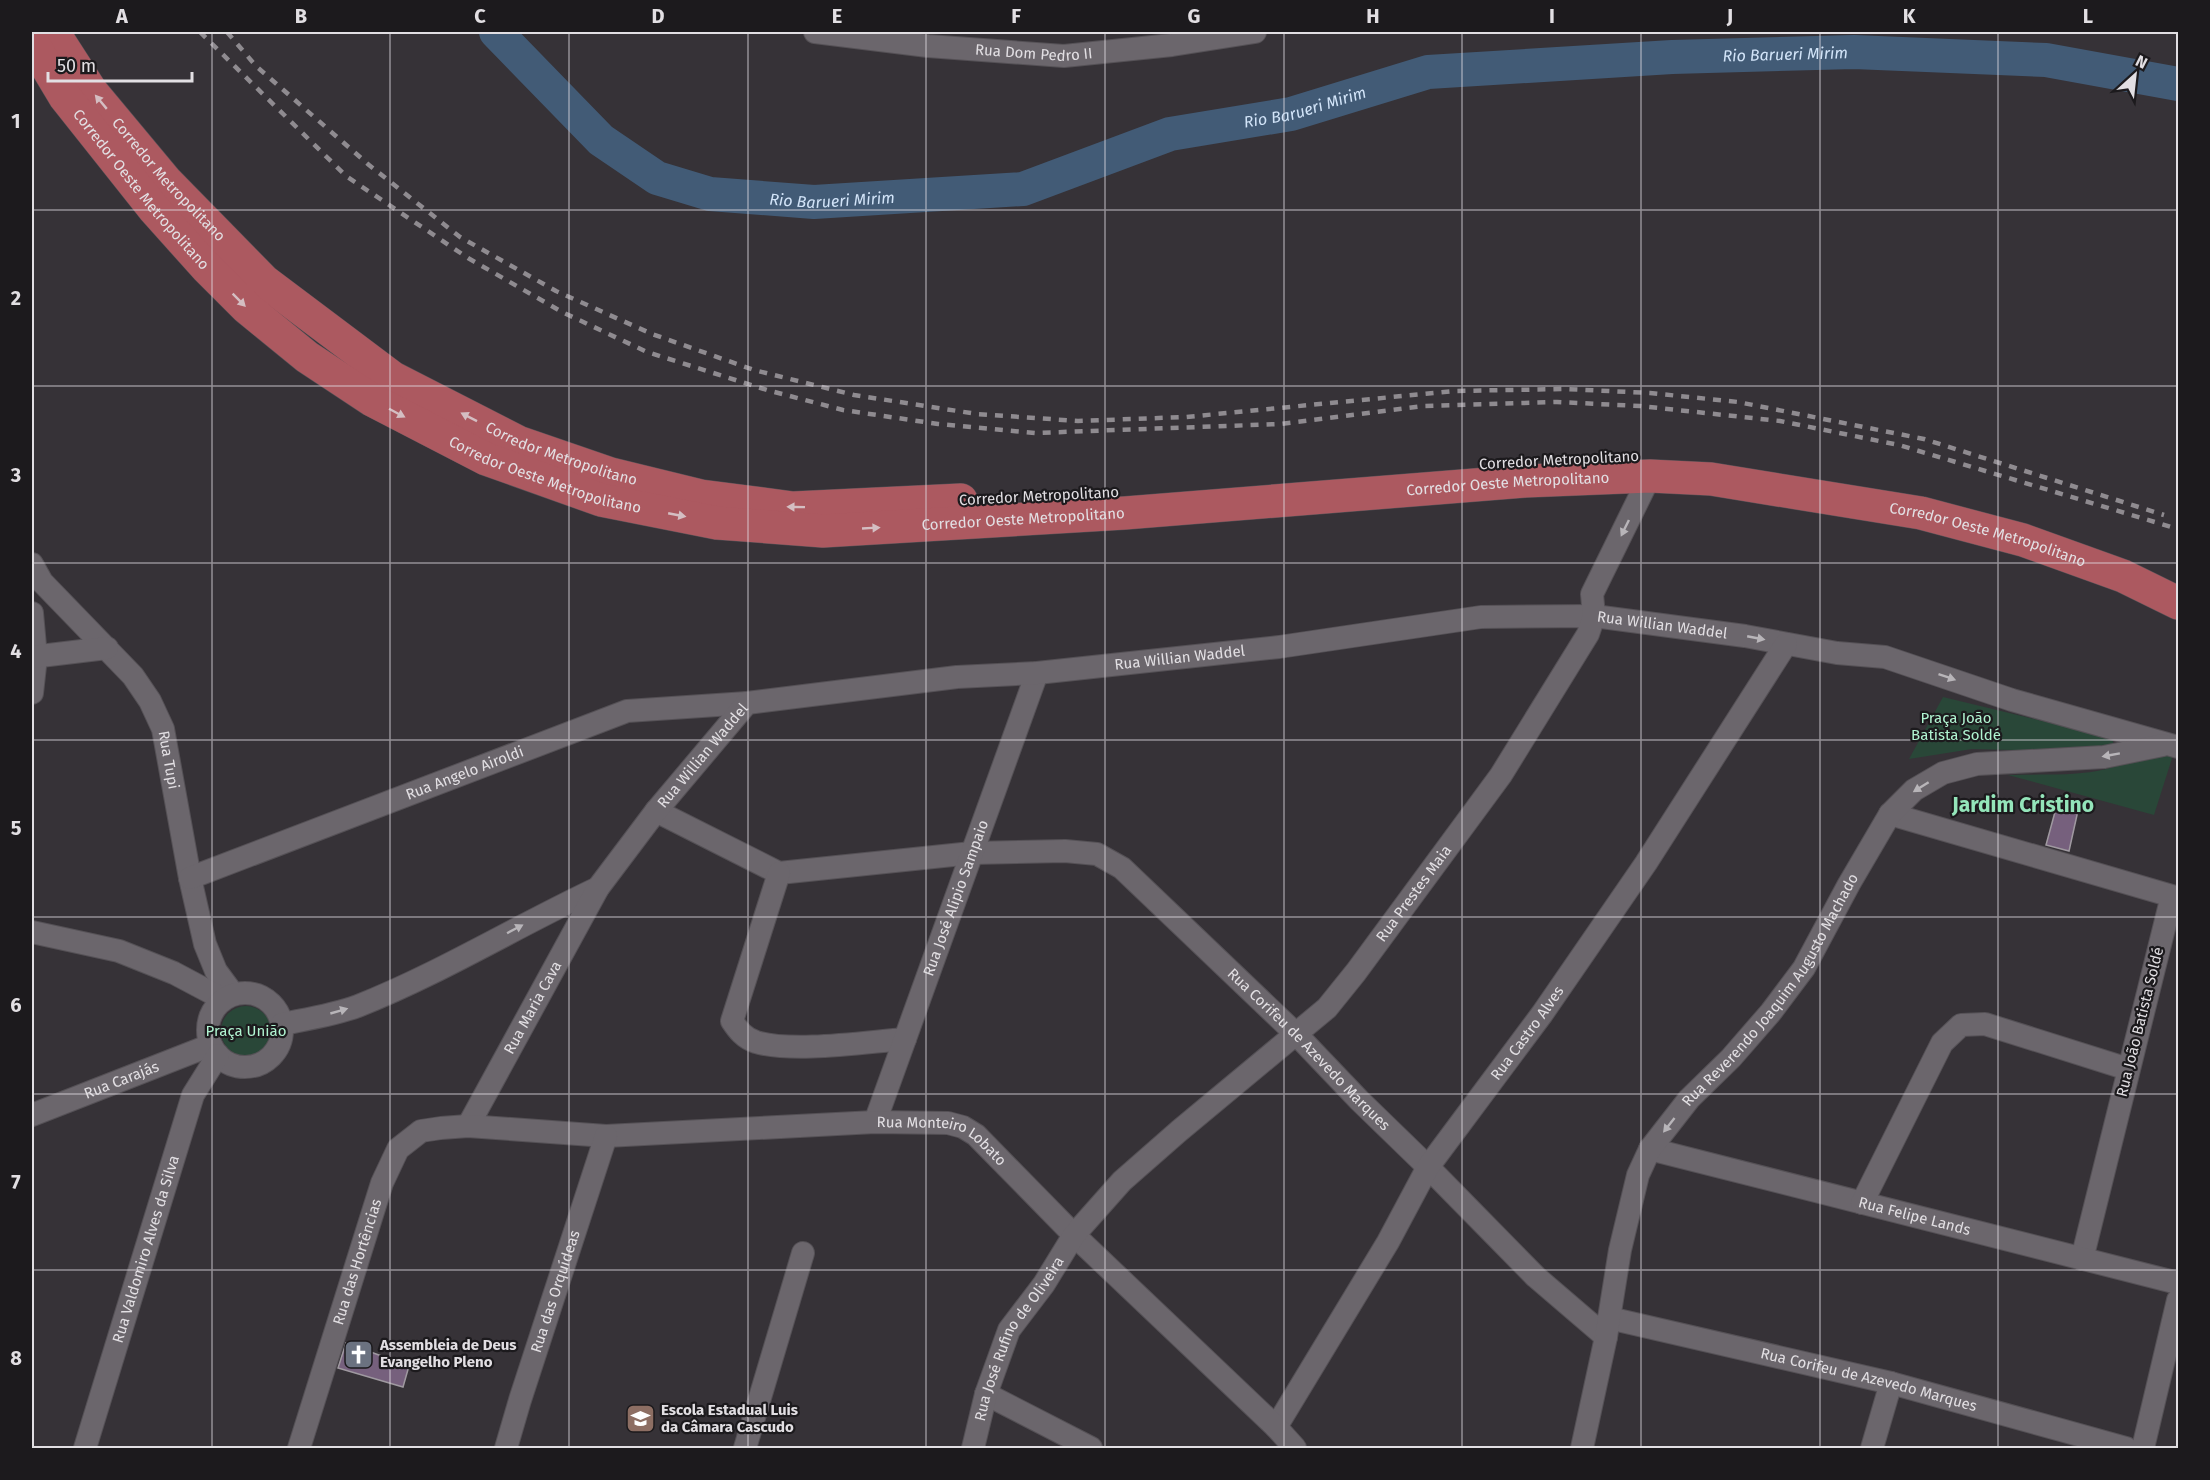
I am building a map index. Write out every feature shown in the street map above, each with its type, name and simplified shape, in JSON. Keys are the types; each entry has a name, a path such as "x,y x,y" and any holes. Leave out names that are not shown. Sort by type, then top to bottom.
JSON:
{"main road":[{"name":"Corredor Metropolitano","path":"53,32 91,91 166,181 218,257 264,281 393,378 518,442 611,474 713,497 793,508 1100,494 1518,460 1642,456 1717,460 1881,483 1956,501 2052,529 2178,581"},
{"name":"Corredor Oeste Metropolitano","path":"32,42 65,97 154,210 218,257 247,308 307,357 372,400 486,459 601,500 717,523 823,531 1125,513 1525,481 1650,476 1712,479 1921,513 2023,540 2123,576 2178,603"},
{"path":"1650,476 1684,467 1765,473 1789,469"}],"street":[{"name":"Rua Dom Pedro II","path":"815,32 928,46 1064,56 1172,45 1255,32"},
{"name":"Rua Prestes Maia","path":"1074,1234 1122,1181 1327,1008 1356,972 1501,775 1588,634 1594,616 1592,594 1650,476"},
{"name":"Rua Tupi","path":"32,564 42,582 133,676 150,701 163,729 190,878 206,944 228,997"},
{"path":"32,613 34,657 32,693"},
{"name":"Rua Willian Waddel","path":"282,1024 357,1006 468,954 598,888 656,811 747,703 957,677 1037,673 1280,647 1481,617 1594,616 1660,624 1837,653 1885,657 2012,700 2173,745"},
{"name":"Rua Castro Alves","path":"1276,1427 1388,1242 1428,1167 1542,1014 1646,863 1786,644"},
{"path":"34,657 107,648"},
{"name":"Rua José Alípio Sampaio","path":"875,1122 1037,673"},
{"name":"Rua Angelo Airoldi","path":"190,878 627,711 747,703"},
{"name":"Rua Reverendo Joaquim Augusto Machado","path":"1582,1449 1607,1328 1620,1250 1638,1175 1650,1149 1689,1100 1765,1020 1804,969 1849,884 1890,814 1914,790 1943,773 1977,764 2104,757 2173,745"},
{"path":"656,811 779,873 732,1021 739,1033 756,1042 793,1047 905,1039"},
{"name":"Rua João Batista Soldé","path":"1890,814 2175,895 2128,1069 2082,1259"},
{"name":"Rua Corifeu de Azevedo Marques","path":"779,873 972,853 1065,850 1097,854 1122,868 1297,1035 1536,1277 1607,1328 1891,1383 2126,1449"},
{"name":"Rua Maria Cava","path":"468,1126 598,888"},
{"path":"32,932 119,951 148,961 228,997 254,994 264,998 273,1005 282,1024 282,1036 271,1056 261,1063 238,1066 227,1062 214,1050 208,1027 210,1017 216,1007 228,997"},
{"path":"1862,1203 1942,1043 1961,1025 1985,1024 2128,1069"},
{"name":"Rua Carajás","path":"32,1116 214,1050"},
{"name":"Rua Valdomiro Alves da Silva","path":"85,1449 193,1095 214,1050"},
{"name":"Rua Monteiro Lobato","path":"468,1126 606,1136 875,1122 948,1123 963,1127 976,1135 1074,1234 1276,1427 1295,1449"},
{"name":"Rua das Hortências","path":"299,1449 382,1183 398,1149 422,1131 468,1126"},
{"name":"Rua das Orquídeas","path":"506,1449 606,1136"},
{"name":"Rua Felipe Lands","path":"1650,1149 2178,1283"},
{"name":"Rua José Rufino de Oliveira","path":"973,1449 986,1394 1009,1330 1044,1284 1074,1234"},
{"path":"745,1449 803,1253"},
{"path":"2143,1449 2178,1300"},
{"path":"1872,1449 1891,1383"},
{"path":"986,1394 1091,1449"}],"green space":[{"name":"Praça João Batista Soldé","path":"1943,697 2112,738 2114,746 2107,752 1972,749 1909,759"},
{"name":"Praça João Batista Soldé","path":"2174,752 2154,815 2008,775 2087,773"},
{"name":"Praça União","path":"241,1006 251,1006 264,1013 271,1026 271,1036 264,1049 251,1056 241,1056 232,1052 225,1045 221,1036 221,1026 225,1017 232,1010"}],"building":[{"path":"2058,801 2079,806 2069,851 2046,845"},
{"name":"Assembleia de Deus Evangelho Pleno","path":"346,1343 409,1366 403,1387 338,1368"}],"waterway":[{"name":"Rio Barueri Mirim","path":"496,32 601,140 657,178 710,194 814,202 1023,189 1170,134 1291,114 1428,72 1672,57 1854,52 2046,60 2178,84"}],"railway":[{"path":"200,32 346,176 468,258 562,312 647,352 767,390 843,410 938,424 1035,433 1280,424 1424,406 1557,402 1640,406 1780,421 1899,445 2178,529"},
{"path":"227,32 256,66 369,165 460,237 556,291 652,334 754,370 854,395 977,414 1078,421 1186,417 1454,391 1565,389 1650,393 1738,402 1924,439 2164,515"}],"place":[{"name":"Assembleia de Deus Evangelho Pleno","path":"359,1354"},
{"name":"Escola Estadual Luis da Câmara Cascudo","path":"640,1419"}],"district":[{"name":"Jardim Cristino","path":"2023,805"}]}
